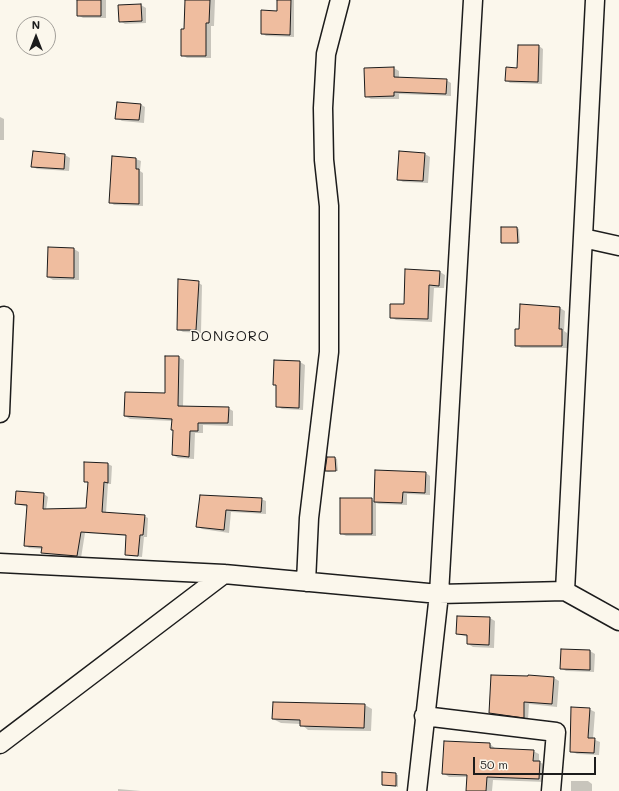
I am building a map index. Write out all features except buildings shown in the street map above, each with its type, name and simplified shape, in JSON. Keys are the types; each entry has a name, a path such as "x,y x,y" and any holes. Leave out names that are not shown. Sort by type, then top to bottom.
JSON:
{"street":[{"path":"306,582 309,518 329,352 329,206 324,160 323,108 326,54 340,0"},
{"path":"417,791 424,716 439,594 473,0"},
{"path":"565,591 595,0"},
{"path":"583,238 619,246"},
{"path":"0,413 4,316"},
{"path":"0,563 224,574 439,594 565,591 619,621"},
{"path":"0,744 224,574"},
{"path":"424,716 556,732 551,791"}],"district":[{"name":"DONGORO","path":"230,337"}]}
